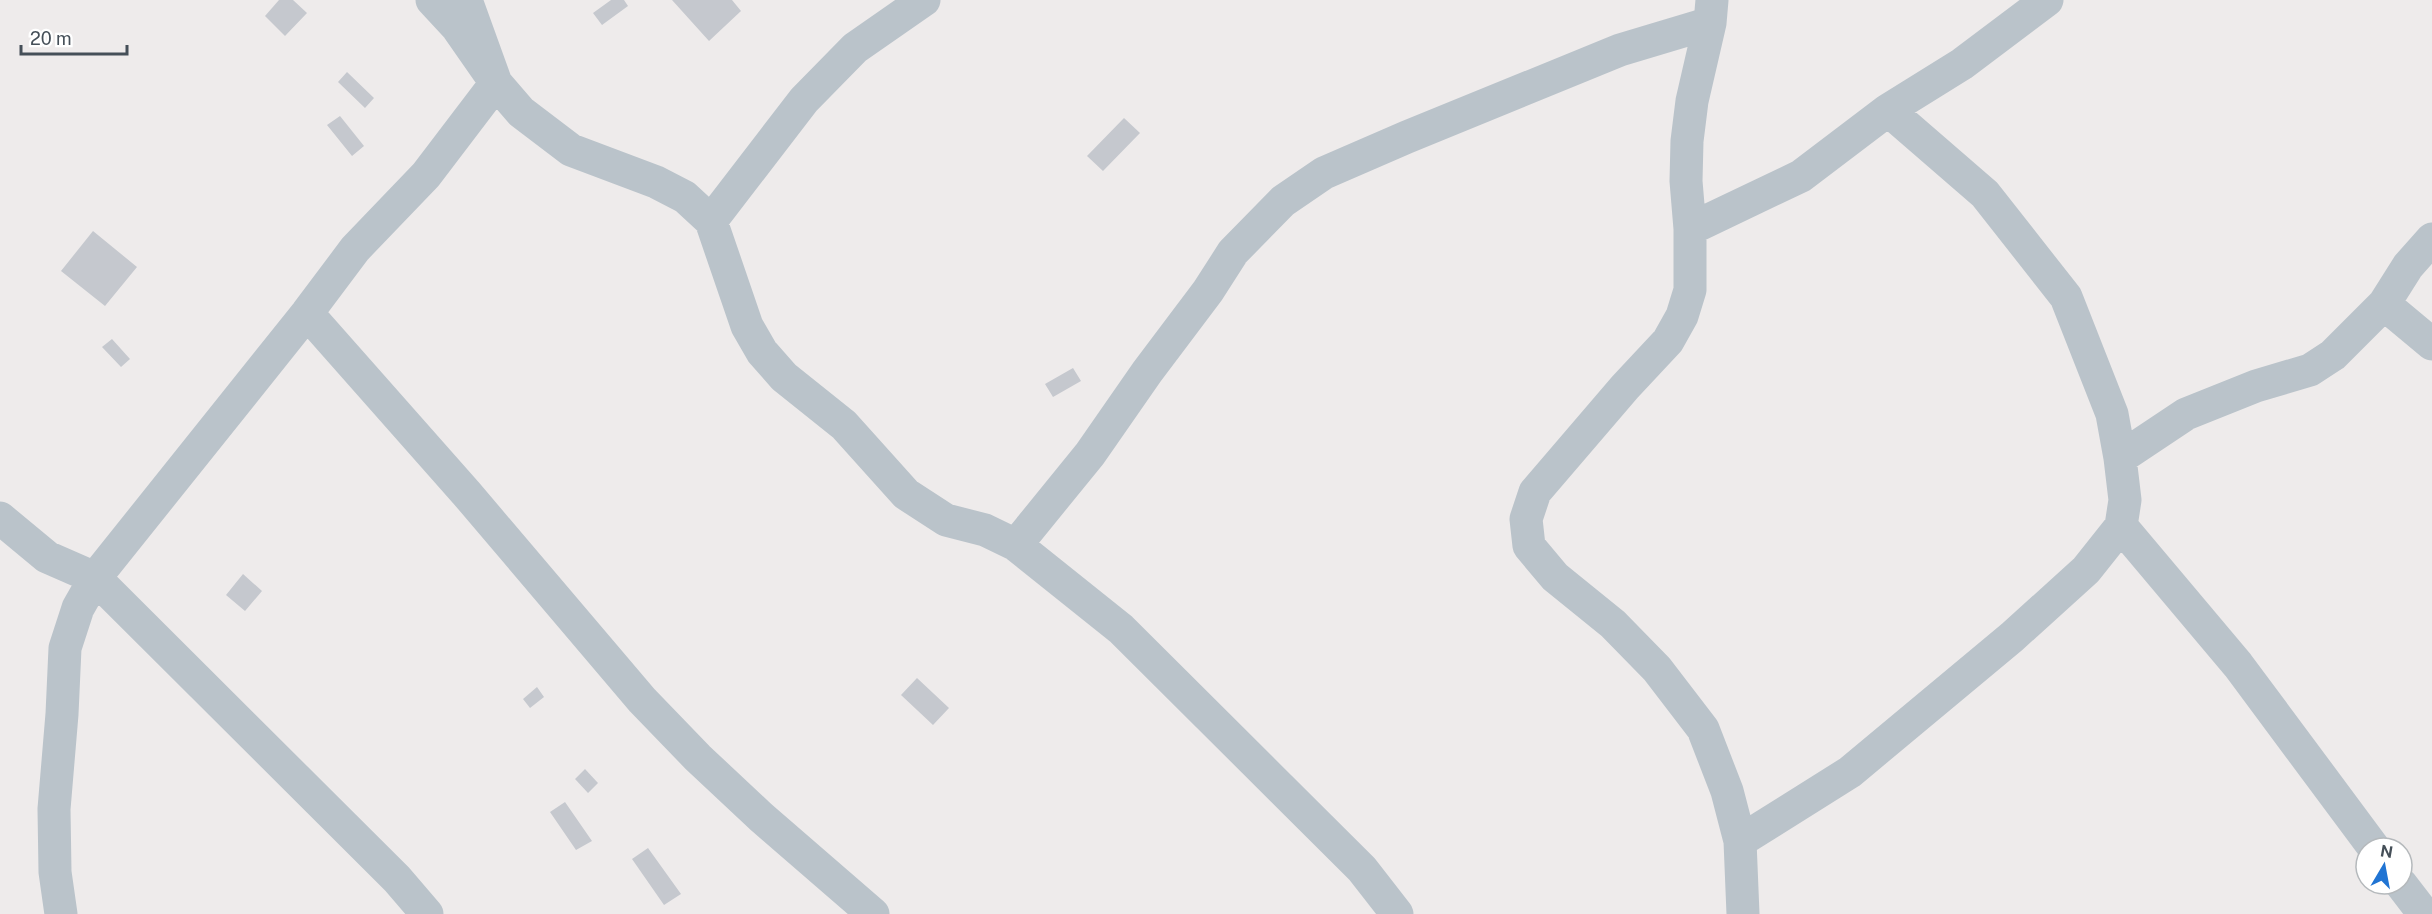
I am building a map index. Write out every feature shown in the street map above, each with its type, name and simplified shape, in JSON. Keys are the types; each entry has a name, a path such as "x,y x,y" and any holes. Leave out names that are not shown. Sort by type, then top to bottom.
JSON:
{"street":[{"path":"432,0 457,27 496,83 521,112 571,150 656,182 685,197 711,221 747,326 762,352 784,377 844,425 906,494 946,520 985,530 1016,545 1121,629 1362,869 1397,914"},
{"path":"466,0 496,83"},
{"path":"711,221 804,100 855,48 924,0"},
{"path":"1690,229 1802,176 1888,110 1962,63 2047,0"},
{"path":"1016,545 1090,454 1147,372 1208,291 1233,252 1283,201 1324,173 1711,12"},
{"path":"1711,12 1692,101 1687,141 1686,181 1690,229 1690,290 1682,316 1668,341 1625,387 1535,492 1526,519 1529,546 1555,577 1621,632 1657,669 1703,729 1727,790 1740,841 1743,914"},
{"path":"61,914 55,872 54,809 65,648 78,608 95,578 307,313 355,249 426,175 496,83"},
{"path":"1740,841 1850,772 2012,637 2078,578 2121,526 2125,500 2112,414 2066,297 1985,194 1888,110"},
{"path":"2120,458 2186,414 2256,386 2310,370 2333,355 2384,304 2408,266 2432,239"},
{"path":"2384,304 2432,344"},
{"path":"307,313 467,494 642,700 698,758 761,817 873,914"},
{"path":"0,518 47,557 95,578 372,854 427,914"},
{"path":"2121,526 2238,665 2365,836"},
{"path":"2410,896 2424,914"}],"building":[{"path":"279,0 293,0 307,13 285,36 265,16"},
{"path":"611,0 624,0 628,6 602,25 593,13"},
{"path":"672,0 732,0 741,11 709,41"},
{"path":"347,72 374,98 365,108 338,82"},
{"path":"340,116 364,146 352,156 327,125"},
{"path":"1124,118 1140,133 1103,171 1087,156"},
{"path":"93,231 137,267 105,306 61,271"},
{"path":"112,339 130,359 121,367 102,347"},
{"path":"1073,368 1081,381 1053,397 1045,384"},
{"path":"243,574 262,591 245,611 226,595"},
{"path":"917,678 949,708 933,725 901,695"},
{"path":"537,687 544,697 530,708 523,699"},
{"path":"585,769 598,783 588,793 575,779"},
{"path":"565,802 592,841 576,850 550,812"},
{"path":"648,848 681,894 664,905 632,859"}]}
